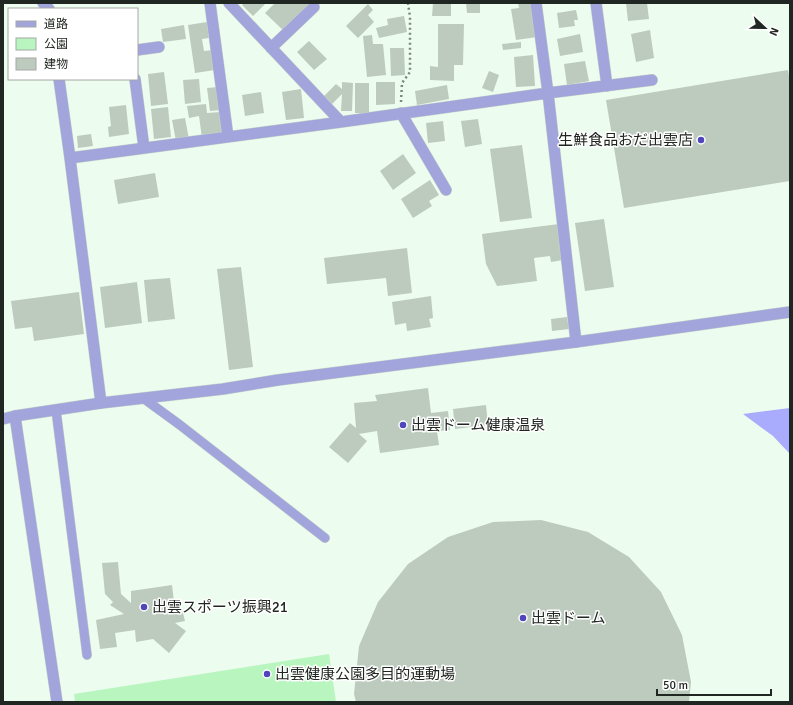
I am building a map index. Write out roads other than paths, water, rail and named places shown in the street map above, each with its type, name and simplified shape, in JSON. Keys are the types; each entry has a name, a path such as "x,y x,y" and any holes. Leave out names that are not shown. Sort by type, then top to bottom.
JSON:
{"street":[{"path":"210,3 228,137"},
{"path":"229,3 341,122"},
{"path":"536,3 548,93 576,342"},
{"path":"596,3 607,86"},
{"path":"271,48 314,7"},
{"path":"138,50 159,47"},
{"path":"58,80 70,158 101,403"},
{"path":"135,80 144,148"},
{"path":"70,158 652,80"},
{"path":"401,114 446,190"},
{"path":"3,419 101,403 223,389 278,380 576,342 790,312"},
{"path":"15,416 57,702"}],"lane":[{"path":"142,398 180,425 325,538"},
{"path":"56,410 87,655"}],"water":[{"path":"790,408 790,454 773,436 743,414"}],"place":[{"name":"生鮮食品おだ出雲店","path":"701,140"},
{"name":"出雲ドーム健康温泉","path":"403,425"},
{"name":"出雲スポーツ振興21","path":"144,607"},
{"name":"出雲ドーム","path":"523,618"},
{"name":"出雲健康公園多目的運動場","path":"267,674"}]}
